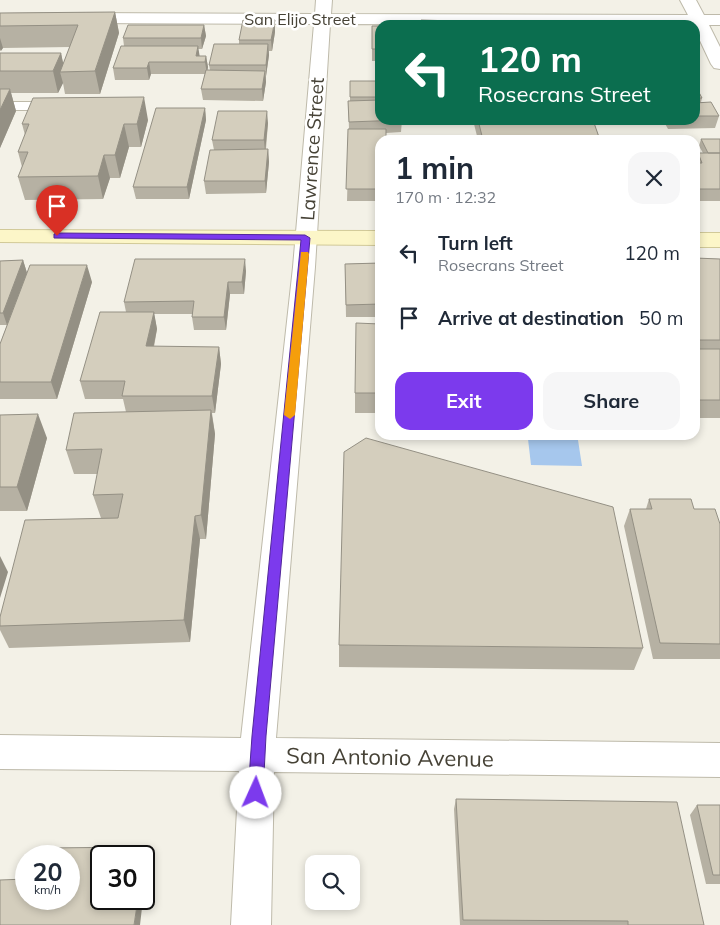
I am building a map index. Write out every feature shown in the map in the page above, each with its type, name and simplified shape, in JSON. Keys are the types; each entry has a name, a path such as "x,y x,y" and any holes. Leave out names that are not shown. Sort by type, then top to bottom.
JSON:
{"street":[{"path":"688,0 697,20"},
{"name":"San Elijo Street","path":"68,18 323,9 720,20"},
{"name":"Lawrence Street","path":"251,925 257,756 305,238 323,9"},
{"path":"700,26 720,64"},
{"path":"0,236 375,238"},
{"path":"700,240 720,240"},
{"name":"San Antonio Avenue","path":"0,752 720,760"}],"lane":[{"path":"0,106 70,106"}],"water":[{"path":"528,440 578,440 582,466 531,465"}],"building":[{"path":"115,12 95,71 60,72 78,25 0,26 0,13"},
{"path":"243,20 275,20 271,40 239,40"},
{"path":"128,25 204,25 201,38 123,38"},
{"path":"372,26 375,26 375,49 372,49"},
{"path":"214,44 268,44 266,65 209,65"},
{"path":"121,46 198,46 196,56 206,56 205,62 149,62 147,68 113,68"},
{"path":"0,53 61,53 53,71 0,71"},
{"path":"206,70 265,71 262,89 201,89"},
{"path":"350,81 375,81 375,97 350,97"},
{"path":"0,89 10,89 0,110"},
{"path":"144,97 137,124 124,124 115,155 104,155 98,176 18,177 28,152 18,152 29,124 22,124 33,98"},
{"path":"375,100 375,121 349,122 348,101"},
{"path":"711,102 719,116 700,116 700,103"},
{"path":"156,108 205,108 187,187 133,187"},
{"path":"218,111 267,111 264,140 212,140"},
{"path":"479,125 595,125 598,135 482,135"},
{"path":"348,129 386,129 386,135 375,135 375,189 346,189"},
{"path":"701,139 720,139 720,153 708,153"},
{"path":"268,149 265,181 204,181 210,150"},
{"path":"700,153 720,153 720,189 700,189 700,163 702,163"},
{"path":"700,258 720,259 720,340 700,340"},
{"path":"135,259 245,259 242,282 228,282 224,317 192,317 194,301 124,302"},
{"path":"23,260 3,313 0,313 0,261"},
{"path":"375,263 375,304 346,305 345,264"},
{"path":"30,265 87,265 51,382 0,382 0,344"},
{"path":"100,312 154,312 146,346 219,347 212,396 122,396 125,381 80,381"},
{"path":"356,323 375,324 375,393 355,393"},
{"path":"700,349 720,349 720,400 700,400"},
{"path":"211,410 201,515 195,516 184,620 0,626 0,617 25,520 118,518 123,494 93,495 102,449 66,450 74,413"},
{"path":"38,414 17,487 0,487 0,415"},
{"path":"366,438 613,507 643,648 339,645 344,452"},
{"path":"649,499 691,499 694,509 715,509 720,524 720,644 660,643 630,509 652,509"},
{"path":"456,799 677,802 704,925 628,925 628,921 463,920"},
{"path":"697,805 720,805 720,875 713,875"},
{"path":"80,848 90,848 90,910 136,910 134,925 0,925 0,880 15,879 15,910 80,910"}],"slow traffic":[{"path":"290,415 304,254"}],"route":[{"path":"57,236 305,238 304,268 257,756 256,793"}]}
